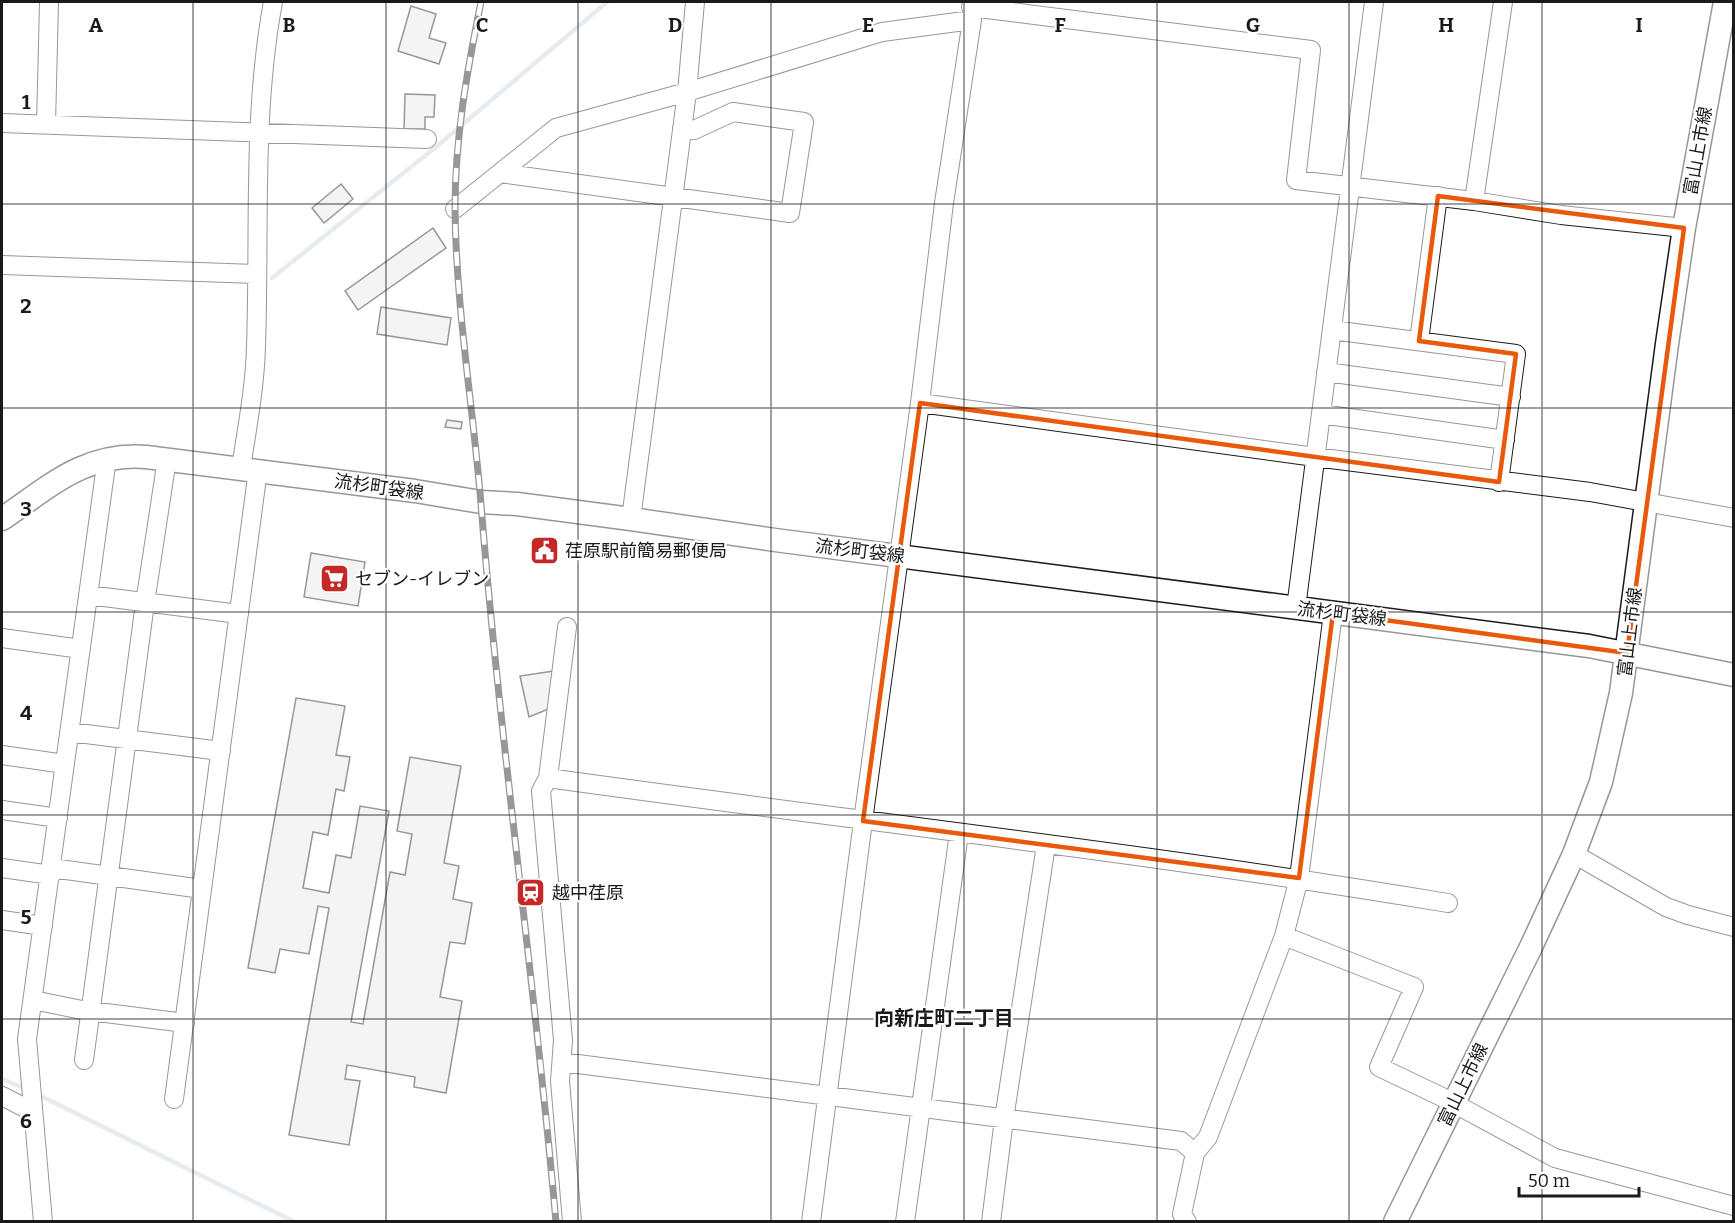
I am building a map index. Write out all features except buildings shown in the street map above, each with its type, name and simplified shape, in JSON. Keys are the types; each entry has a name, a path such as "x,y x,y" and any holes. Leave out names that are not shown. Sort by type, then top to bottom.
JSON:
{"main road":[{"name":"富山上市線","path":"1395,1221 1575,854 1601,782 1615,726 1628,653 1646,501 1684,228 1725,2"},
{"name":"流杉町袋線","path":"2,519 74,471 107,458 127,455 249,469 481,502 517,504 632,519 1589,646 1734,675"}],"street":[{"path":"46,125 49,2"},
{"path":"174,1100 239,614 256,348 260,134 265,47 273,2"},
{"path":"632,519 687,92 694,2"},
{"path":"1296,608 1374,2"},
{"path":"1474,201 1503,2"},
{"path":"811,1221 920,403 944,203 972,9"},
{"path":"455,209 556,129 687,92 882,32 972,9 1311,50 1296,180 1438,196 1561,215 1684,228"},
{"path":"500,173 790,213 804,122 734,112 694,130 682,128"},
{"path":"2,123 427,139"},
{"path":"1419,341 1438,196"},
{"path":"2,265 256,274"},
{"path":"1332,330 1516,354 1499,482"},
{"path":"1326,372 1512,397"},
{"path":"920,403 1499,482 1590,492 1734,518"},
{"path":"1321,414 1505,440"},
{"path":"43,1221 27,1039 107,458"},
{"path":"84,1060 126,739 167,459"},
{"path":"88,596 239,614"},
{"path":"1187,1221 1182,1214 1195,1153 1208,1137 1284,936 1299,878 1333,613"},
{"path":"567,627 548,778 541,791 563,1040 560,1081 572,1221"},
{"path":"2,638 81,648"},
{"path":"70,732 221,751"},
{"path":"2,755 65,764"},
{"path":"548,778 1299,878 1448,903"},
{"path":"2,810 58,818"},
{"path":"905,1221 959,833"},
{"path":"991,1221 1004,1119 1046,845"},
{"path":"1575,854 1666,907 1734,927"},
{"path":"2,868 108,876 202,889"},
{"path":"2,921 43,926"},
{"path":"1284,936 1414,987 1379,1067 1555,1158 1734,1206"},
{"path":"33,1000 90,1011 185,1023"},
{"path":"562,1062 1181,1141 1195,1153"},
{"path":"2,1096 33,1112"}],"highlighted area":[{"path":"1438,196 1684,228 1627,653 1333,613 1299,878 863,821 920,403 1499,482 1516,354 1419,341"}],"waterway":[{"path":"272,278 436,147 607,2"},
{"path":"2,1079 26,1089"},
{"path":"37,1094 295,1222"}],"railway":[{"path":"481,2 467,79 457,156 455,209 458,283 498,684 556,1222"}],"place":[{"name":"荏原駅前簡易郵便局","path":"544,551"},
{"name":"セブン-イレブン","path":"334,579"},
{"name":"越中荏原","path":"531,893"}],"district":[{"name":"向新庄町二丁目","path":"944,1018"}]}
